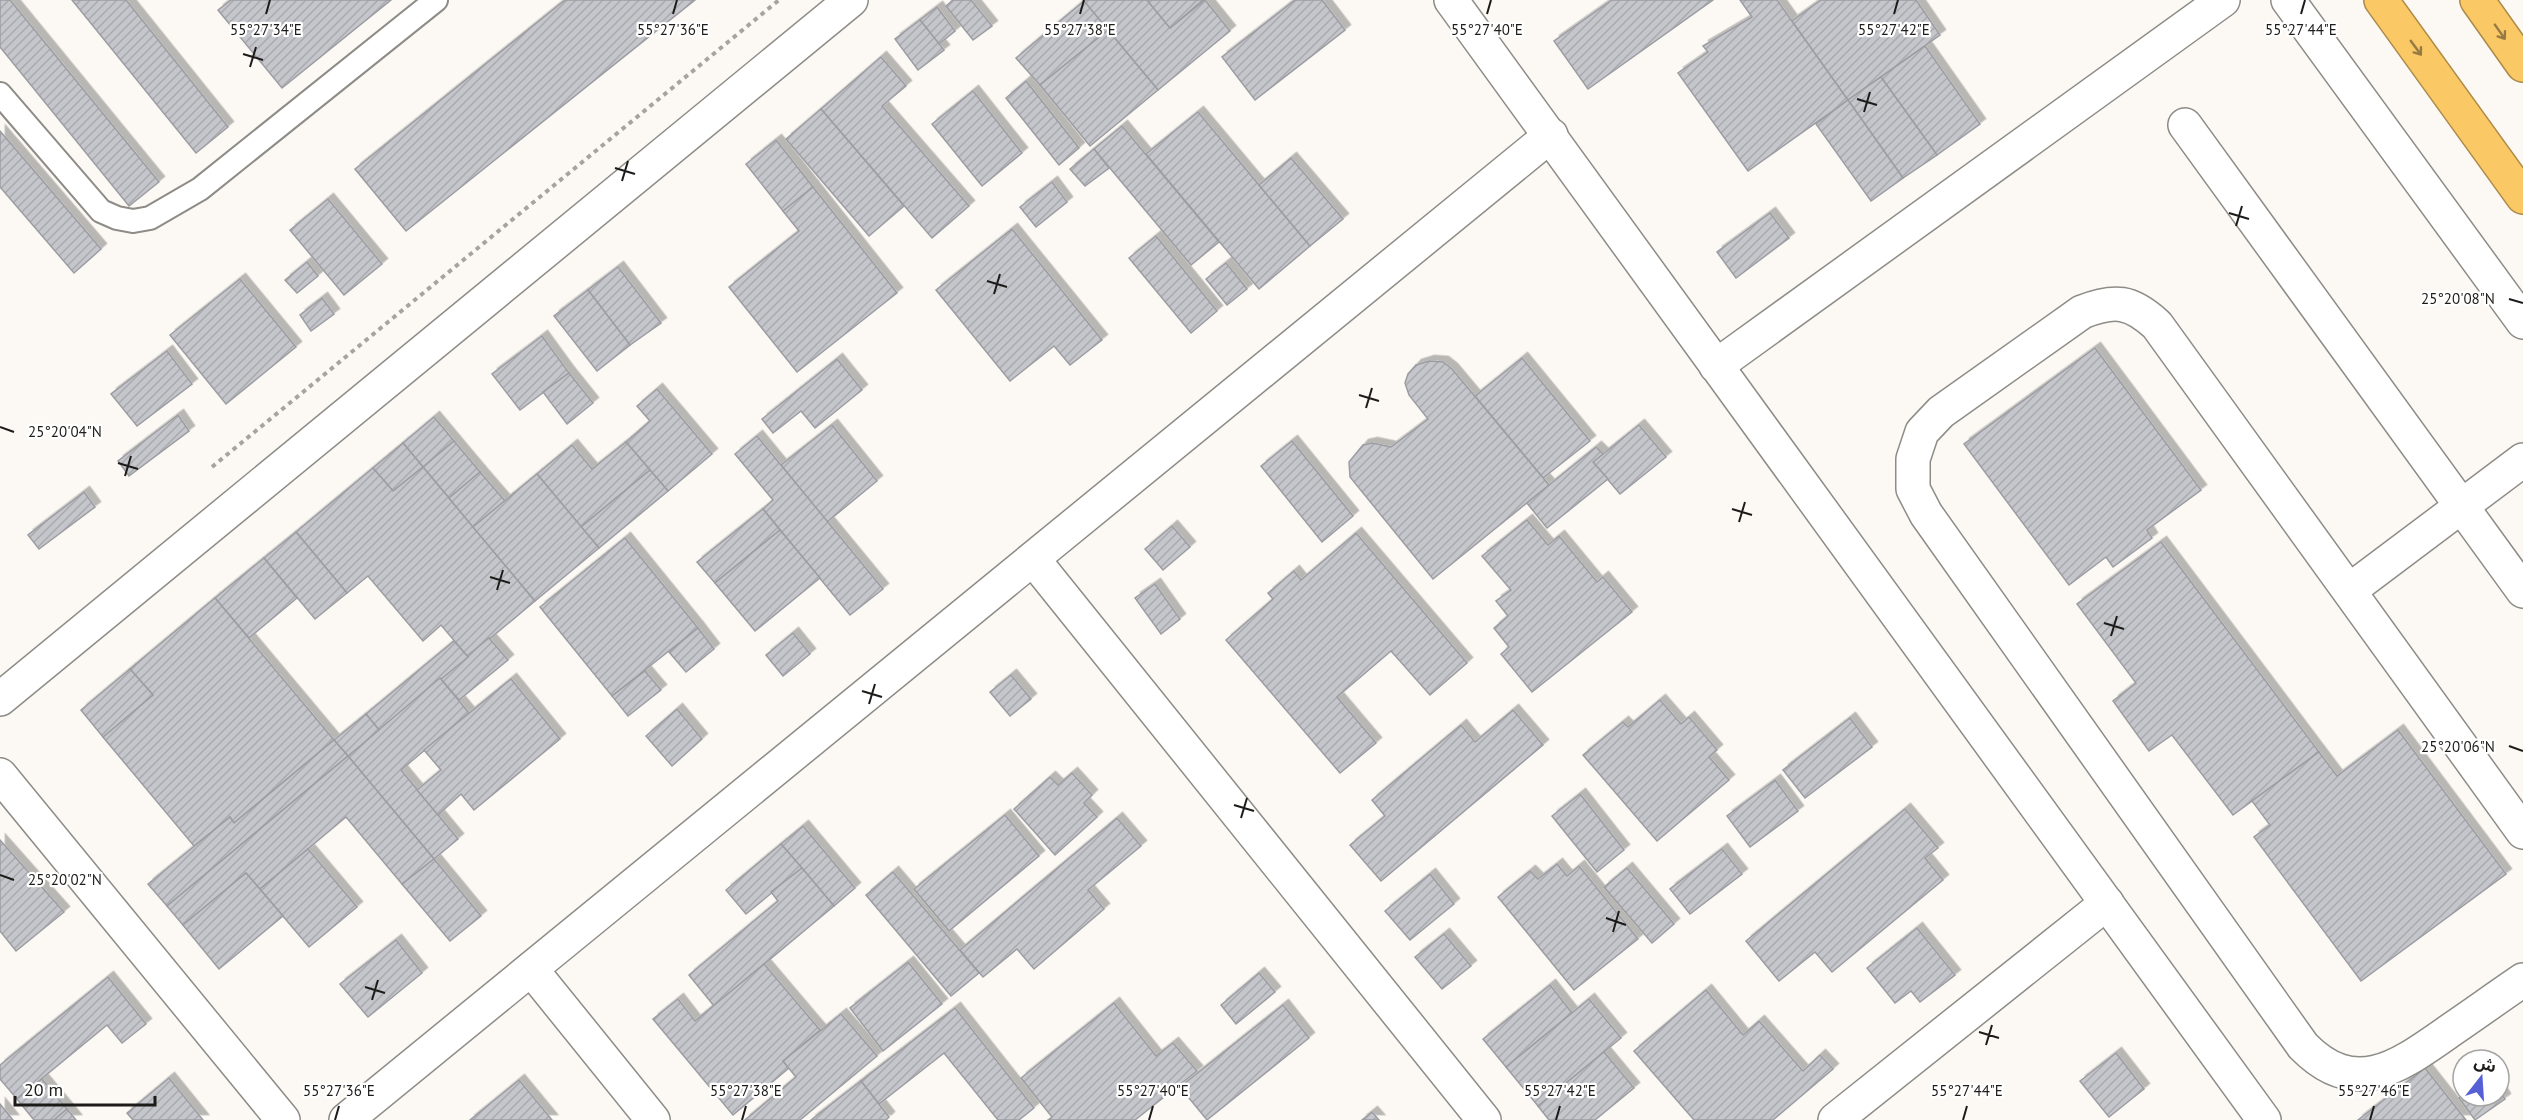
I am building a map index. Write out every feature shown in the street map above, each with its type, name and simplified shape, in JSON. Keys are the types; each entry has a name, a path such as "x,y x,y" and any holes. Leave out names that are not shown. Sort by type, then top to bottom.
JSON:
{"highway":[{"path":"2381,0 2523,197"},
{"path":"2477,0 2523,65"}],"street":[{"path":"0,699 851,0"},
{"path":"1451,0 2264,1120"},
{"path":"1716,366 2223,0"},
{"path":"2288,0 2523,322"},
{"path":"2185,125 2523,591"},
{"path":"346,1120 1551,135"},
{"path":"2523,832 2157,326 2142,311 2122,303 2101,304 2082,312 1941,412 1922,432 1912,459 1913,489 1926,514 2303,1046 2321,1064 2349,1073 2379,1072 2406,1061 2523,980"},
{"path":"2350,590 2523,460"},
{"path":"1033,559 1484,1120"},
{"path":"0,776 283,1120"},
{"path":"1835,1120 2107,903"},
{"path":"531,969 653,1120"}],"lane":[{"path":"0,94 101,211 117,218 133,221 150,218 200,189 436,0"}],"path":[{"path":"211,469 779,0"}],"building":[{"path":"0,0 10,0 159,182 129,206 0,47"},
{"path":"72,0 126,0 228,127 196,153"},
{"path":"231,0 391,0 282,88 218,10"},
{"path":"565,0 695,0 406,231 355,169"},
{"path":"953,0 971,0 992,26 973,40 946,6"},
{"path":"1083,0 1147,0 1170,28 1205,0 1230,31 1158,90"},
{"path":"1147,0 1203,0 1170,28"},
{"path":"1295,0 1322,0 1345,30 1255,100 1222,57"},
{"path":"1612,0 1713,0 1588,89 1554,41"},
{"path":"1740,0 1777,0 1848,100 1748,171 1678,73 1708,52 1703,46 1752,17"},
{"path":"1821,0 1916,0 1940,35 1848,100 1792,21"},
{"path":"1084,1 1108,30 1040,85 1016,58"},
{"path":"937,7 955,31 939,44 920,20"},
{"path":"920,20 944,50 918,70 895,39"},
{"path":"1108,30 1158,90 1090,146 1040,85"},
{"path":"1925,46 1980,124 1937,155 1881,77"},
{"path":"881,57 906,86 882,106 969,206 932,238 821,109"},
{"path":"1881,77 1937,155 1903,178 1848,100"},
{"path":"1026,81 1079,148 1059,165 1006,98"},
{"path":"973,91 1022,153 982,186 932,124"},
{"path":"1848,100 1903,178 1871,201 1816,124"},
{"path":"821,109 904,206 869,236 786,139"},
{"path":"1198,112 1310,246 1259,289 1146,154"},
{"path":"1122,126 1219,242 1191,265 1094,149"},
{"path":"0,131 101,249 74,273 0,187"},
{"path":"776,140 813,187 783,211 746,164"},
{"path":"1094,149 1109,168 1085,186 1070,169"},
{"path":"1291,158 1343,219 1310,246 1259,185"},
{"path":"1052,182 1067,202 1036,227 1020,207"},
{"path":"813,187 897,293 797,372 729,287 799,231 783,211"},
{"path":"328,199 382,264 344,295 290,230"},
{"path":"1770,213 1789,238 1736,278 1717,252"},
{"path":"1012,229 1102,340 1070,365 1054,346 1010,381 936,290"},
{"path":"1156,236 1217,311 1191,333 1129,258"},
{"path":"307,262 318,276 297,293 285,280"},
{"path":"1226,263 1247,289 1227,305 1206,279"},
{"path":"618,267 661,323 630,345 588,290"},
{"path":"240,279 296,347 226,404 170,335"},
{"path":"588,290 630,345 597,371 554,316"},
{"path":"322,298 334,314 311,331 300,315"},
{"path":"542,336 569,373 520,410 492,374"},
{"path":"2095,348 2201,490 2147,530 2152,538 2113,567 2106,557 2069,585 1964,444"},
{"path":"167,351 192,384 137,426 111,394"},
{"path":"1522,358 1590,441 1543,478 1475,396"},
{"path":"837,359 862,390 815,428 801,411 773,433 762,419"},
{"path":"1429,361 1443,362 1452,369 1549,485 1433,579 1350,477 1349,462 1363,445 1372,443 1391,447 1428,419 1409,395 1405,383 1408,374 1416,365"},
{"path":"569,373 593,403 567,424 543,392"},
{"path":"657,389 712,454 668,491 626,442 650,421 637,406"},
{"path":"178,415 189,431 129,476 118,461"},
{"path":"434,417 454,441 423,467 403,443"},
{"path":"832,425 877,481 827,522 781,465"},
{"path":"1639,425 1666,457 1620,494 1593,462"},
{"path":"757,436 883,589 850,615 763,509 773,500 735,454"},
{"path":"454,441 480,472 449,498 423,467"},
{"path":"1292,441 1353,516 1322,542 1261,466"},
{"path":"626,442 650,470 581,527 537,474 572,445 592,469"},
{"path":"403,443 423,467 393,491 373,468"},
{"path":"1596,447 1603,454 1593,462 1608,479 1547,528 1527,503"},
{"path":"423,467 535,601 468,657 441,625 423,641 368,576 347,593 296,532 373,468 393,491"},
{"path":"650,470 668,491 599,548 581,527"},
{"path":"480,472 505,501 473,527 449,498"},
{"path":"537,474 599,548 535,601 473,527"},
{"path":"84,492 95,507 39,549 28,535"},
{"path":"763,509 780,530 715,583 697,562"},
{"path":"1527,520 1548,545 1559,536 1597,582 1603,577 1632,612 1532,692 1501,654 1509,647 1494,628 1508,616 1496,601 1511,590 1482,556"},
{"path":"1172,526 1190,547 1163,570 1145,549"},
{"path":"780,530 820,578 755,631 715,583"},
{"path":"296,532 347,593 315,619 264,558"},
{"path":"1356,533 1467,663 1430,695 1391,651 1337,697 1376,743 1340,773 1226,640 1273,599 1268,593 1294,571 1301,580"},
{"path":"625,538 698,628 612,696 540,607"},
{"path":"2161,542 2319,752 2233,815 2172,735 2149,751 2113,701 2136,683 2077,604"},
{"path":"264,558 297,598 249,638 215,598"},
{"path":"1155,584 1180,619 1161,634 1135,598"},
{"path":"215,598 334,740 234,823 230,817 194,846 103,737 153,695 130,669"},
{"path":"698,628 714,649 686,672 669,652"},
{"path":"793,633 810,654 783,676 766,655"},
{"path":"489,638 508,660 459,700 440,678"},
{"path":"454,641 468,657 379,730 366,714"},
{"path":"130,669 153,695 103,737 81,710"},
{"path":"645,671 661,690 628,716 612,696"},
{"path":"1011,675 1031,699 1010,716 990,692"},
{"path":"440,678 469,713 401,770 458,839 434,859 348,756"},
{"path":"511,679 560,739 474,810 461,794 438,815 417,790 441,770 424,750"},
{"path":"1660,700 1681,724 1689,717 1717,750 1709,757 1729,780 1657,841 1583,755 1623,722 1628,727"},
{"path":"677,709 702,739 672,766 646,736"},
{"path":"1513,710 1543,745 1381,881 1350,845 1385,816 1372,800 1461,725 1475,742"},
{"path":"366,714 379,730 348,756 334,740"},
{"path":"1850,718 1872,747 1805,798 1783,770"},
{"path":"2398,730 2506,874 2361,981 2254,837 2270,825 2252,801 2319,752 2337,776"},
{"path":"334,740 348,756 167,906 148,884 230,817 234,823"},
{"path":"348,756 434,859 402,884 346,817 260,889 246,873 183,925 167,906"},
{"path":"1072,773 1092,795 1084,803 1097,817 1055,855 1014,809 1050,777 1058,785"},
{"path":"1775,780 1798,811 1750,847 1727,816"},
{"path":"1580,794 1624,850 1597,872 1552,816"},
{"path":"1905,809 1938,848 1925,858 1943,880 1832,972 1815,952 1779,981 1746,941"},
{"path":"1005,815 1039,856 949,931 914,889"},
{"path":"1117,818 1141,846 1088,890 1104,909 1034,969 1017,949 983,977 960,950"},
{"path":"803,826 855,888 834,906 781,844"},
{"path":"0,840 64,912 16,951 0,931"},
{"path":"781,844 802,868 746,914 726,890"},
{"path":"308,849 357,907 309,947 260,889"},
{"path":"1722,849 1742,874 1690,914 1670,889"},
{"path":"434,859 481,916 450,941 402,884"},
{"path":"1557,864 1567,876 1579,866 1638,939 1574,990 1498,897 1530,871 1538,879"},
{"path":"802,868 834,906 714,1006 689,975 778,901 771,892"},
{"path":"1627,868 1674,924 1652,943 1604,887"},
{"path":"893,872 979,973 951,996 866,895"},
{"path":"246,873 283,916 219,969 183,925"},
{"path":"1430,874 1454,904 1410,940 1385,911"},
{"path":"1917,928 1955,975 1920,1002 1911,991 1895,1003 1867,968"},
{"path":"1444,934 1471,966 1442,989 1415,957"},
{"path":"396,940 422,973 368,1017 340,984"},
{"path":"908,962 942,1004 883,1051 850,1008"},
{"path":"764,964 820,1030 783,1061 789,1068 733,1115 653,1019 678,999 695,1021"},
{"path":"1259,973 1275,992 1236,1024 1221,1005"},
{"path":"108,977 146,1024 122,1043 107,1025 17,1099 0,1079 0,1065"},
{"path":"1550,985 1572,1013 1506,1067 1483,1039"},
{"path":"1706,990 1743,1035 1759,1021 1803,1071 1820,1055 1833,1069 1773,1120 1694,1120 1634,1051"},
{"path":"1589,999 1621,1038 1538,1106 1506,1067"},
{"path":"1114,1003 1156,1056 1173,1043 1197,1071 1135,1120 1048,1120 1052,1117 1021,1078"},
{"path":"1283,1005 1309,1038 1207,1120 1180,1087"},
{"path":"955,1008 1034,1108 1019,1120 998,1120 944,1053 879,1104 861,1081"},
{"path":"841,1014 877,1056 800,1120 745,1120 796,1077 783,1061"},
{"path":"1604,1052 1634,1088 1595,1120 1549,1120 1538,1106"},
{"path":"2116,1053 2144,1089 2109,1117 2080,1081"},
{"path":"2425,1068 2451,1101 2451,1108 2457,1108 2466,1120 2358,1120"},
{"path":"169,1078 203,1120 133,1120 127,1113"},
{"path":"42,1079 67,1109 54,1120 34,1120 17,1099"},
{"path":"519,1080 552,1120 470,1120"},
{"path":"861,1081 889,1117 886,1120 811,1120"},
{"path":"0,1104 13,1120 0,1120"},
{"path":"2466,1108 2492,1108 2475,1120"},
{"path":"67,1109 76,1120 54,1120"},
{"path":"1372,1112 1379,1120 1362,1120"}]}
